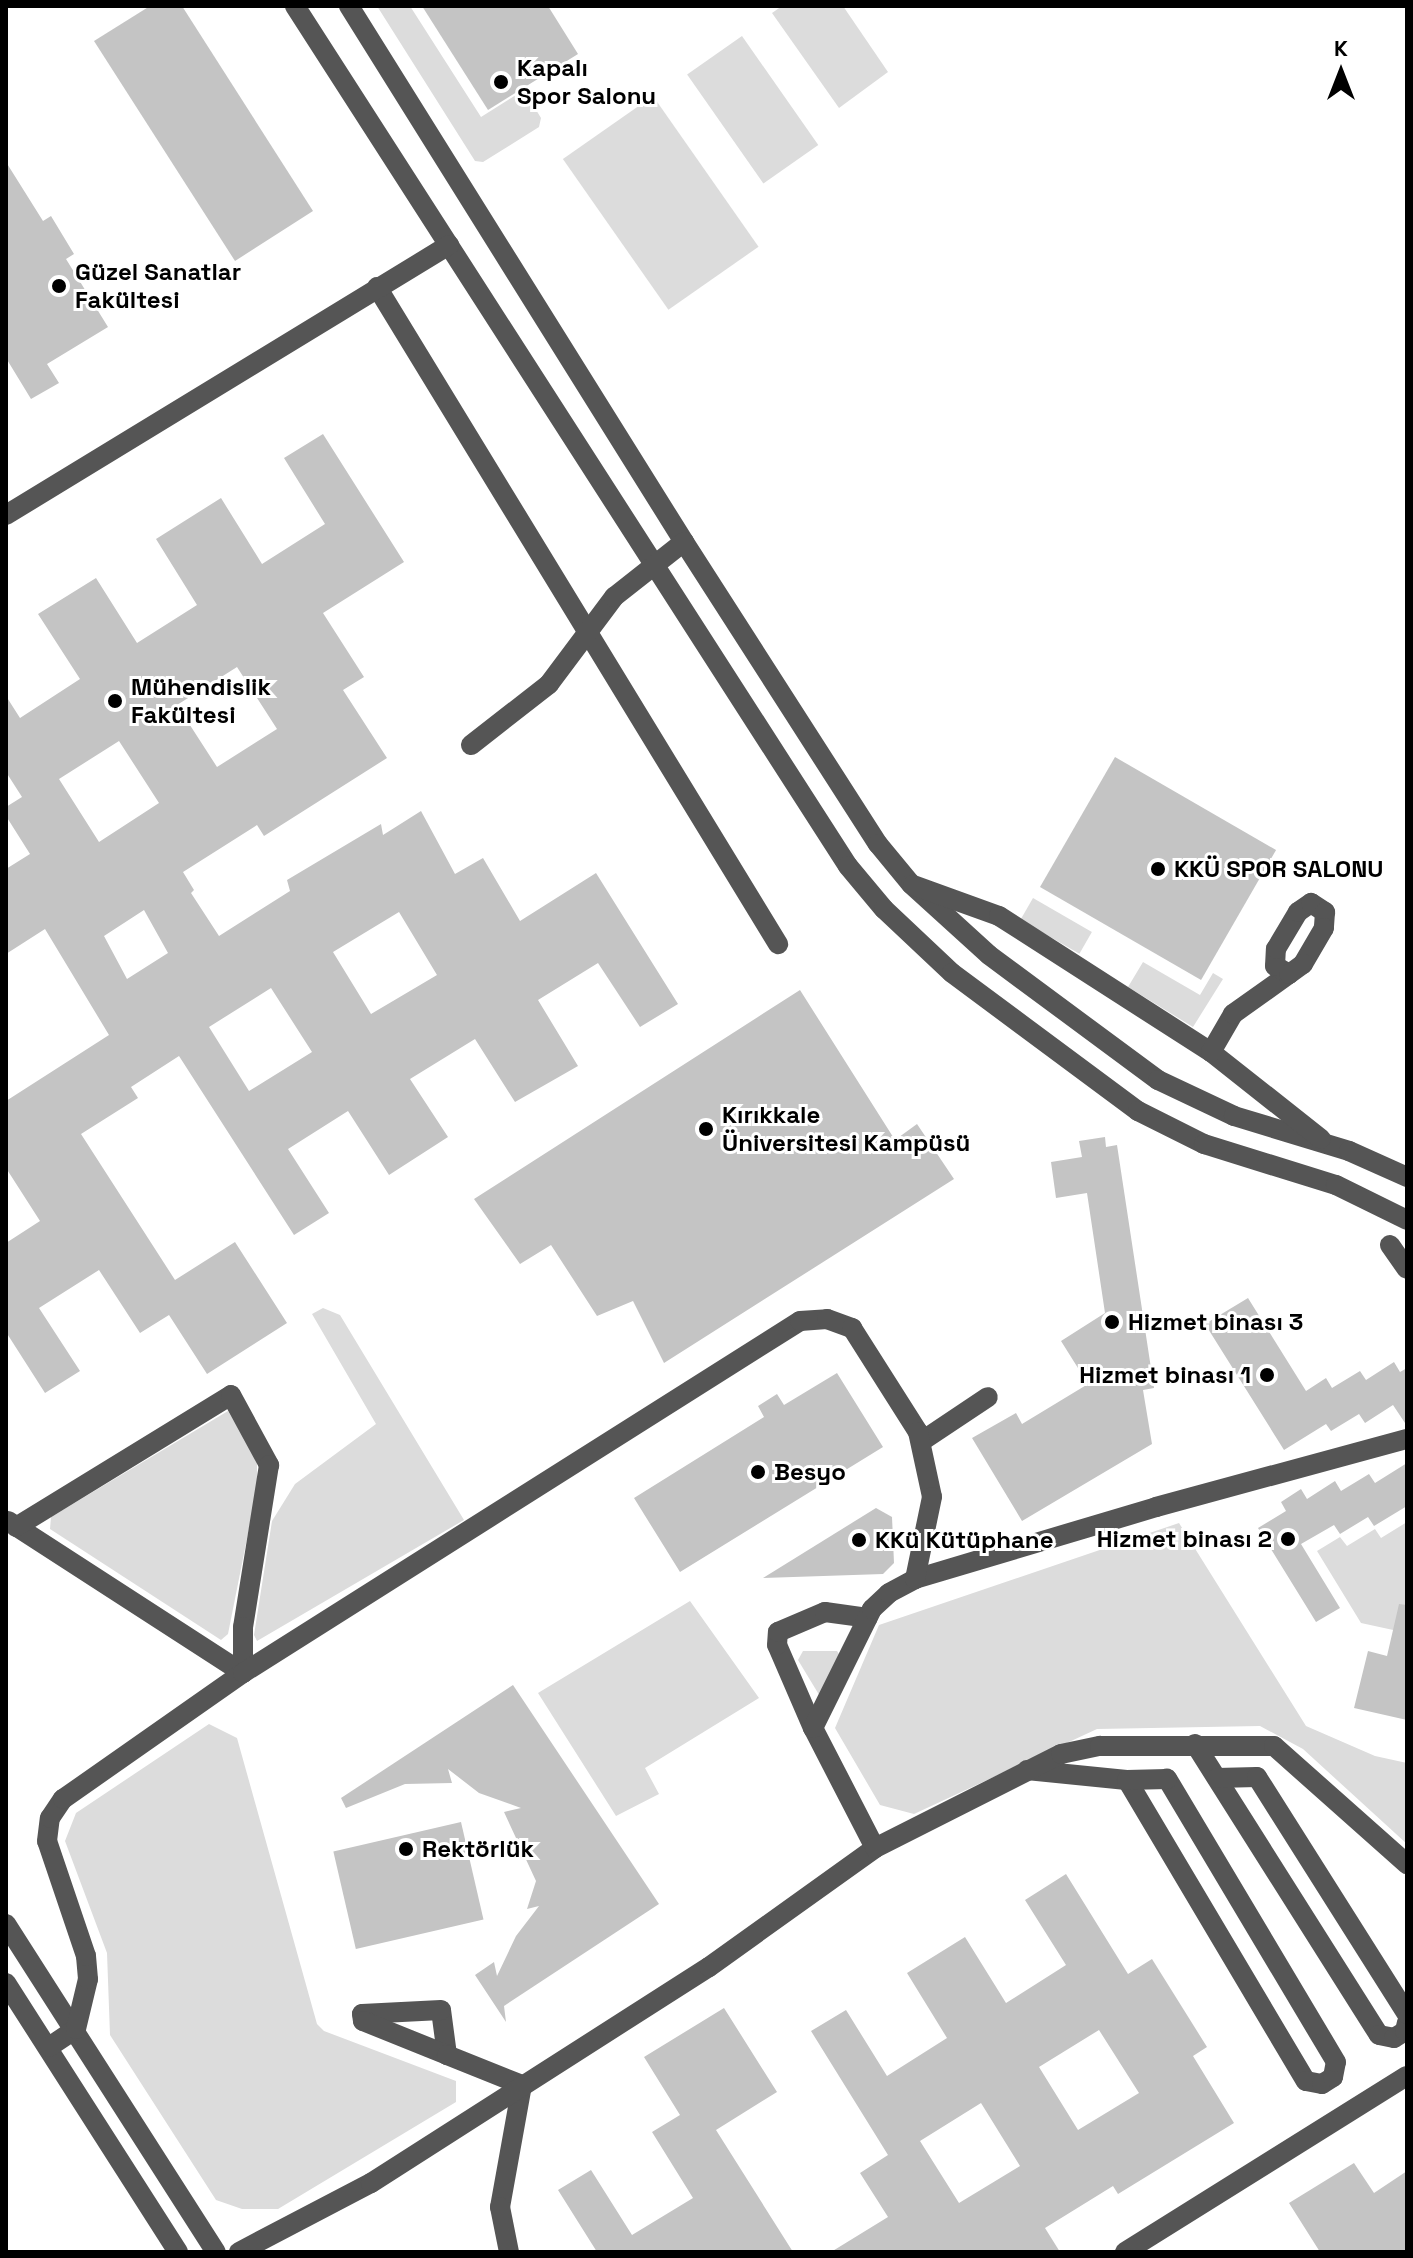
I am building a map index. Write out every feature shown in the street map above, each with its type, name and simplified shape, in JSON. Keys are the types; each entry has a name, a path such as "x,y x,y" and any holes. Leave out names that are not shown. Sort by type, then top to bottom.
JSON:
{"street":[{"path":"295,6 848,866 930,955 1154,1120 1230,1154 1336,1185 1407,1220"},
{"path":"349,6 684,542 878,844 911,884 975,944 1158,1080 1234,1116 1328,1144 1407,1177"},
{"path":"6,515 449,245"},
{"path":"377,287 778,944"},
{"path":"471,745 549,684 586,629 653,562 684,542"},
{"path":"911,884 999,916 1211,1052 1328,1144"},
{"path":"1211,1052 1233,1014 1289,974"},
{"path":"1390,1245 1407,1269"},
{"path":"49,2047 76,2029 87,1964 48,1852 50,1818 63,1799 243,1673 800,1321 827,1319 852,1328 922,1441 931,1506 915,1579"},
{"path":"231,1395 269,1465 243,1627 243,1673 11,1524 231,1395"},
{"path":"922,1441 988,1397"},
{"path":"813,1728 877,1604 915,1579 1407,1439"},
{"path":"868,1618 825,1612 778,1632 777,1645 813,1728 875,1848"},
{"path":"239,2252 371,2183 709,1967 875,1848 1027,1770 1083,1748 1256,1743 1283,1750 1407,1864"},
{"path":"1195,1744 1379,2035 1394,2038 1405,2031 1407,2022"},
{"path":"1027,1770 1127,1780 1167,1779 1336,2062 1333,2077 1322,2084 1306,2081 1127,1780"},
{"path":"1217,1778 1257,1777 1407,2014"},
{"path":"6,1924 216,2252"},
{"path":"6,1983 178,2252"},
{"path":"447,2055 522,2085"},
{"path":"1125,2252 1407,2076"},
{"path":"509,2252 500,2207 522,2085"}],"shaded area":[{"path":"377,6 410,6 481,117 524,90 541,118 539,127 483,162 475,161"},
{"path":"782,6 843,6 888,72 839,108 772,13"},
{"path":"742,36 818,145 763,183 687,74"},
{"path":"653,96 759,247 668,310 563,159"},
{"path":"1033,898 1092,932 1079,954 1020,920"},
{"path":"1143,962 1200,995 1213,973 1223,979 1193,1027 1128,987"},
{"path":"323,1308 340,1315 464,1520 257,1641 254,1635 272,1521 295,1484 376,1424 312,1314"},
{"path":"228,1411 257,1460 257,1488 228,1634 221,1640 50,1529 51,1517"},
{"path":"1407,1522 1407,1633 1361,1623 1317,1551 1340,1537 1347,1546 1375,1529 1381,1538"},
{"path":"1179,1523 1306,1726 1375,1756 1407,1763 1407,1844 1303,1749 1260,1726 1097,1729 914,1814 880,1805 835,1728 879,1625"},
{"path":"690,1601 759,1698 645,1768 659,1794 616,1816 538,1693"},
{"path":"803,1651 837,1651 841,1657 824,1703 798,1660"},
{"path":"209,1724 237,1738 317,2024 324,2031 456,2081 456,2102 278,2209 242,2209 216,2200 110,2035 107,1953 65,1841 76,1813"}],"building":[{"path":"150,6 182,6 313,211 235,261 94,41"},
{"name":"Kapalı Spor Salonu","path":"422,6 548,6 578,54 488,110"},
{"name":"Güzel Sanatlar Fakültesi","path":"6,162 43,221 51,216 74,254 66,259 108,327 47,364 59,383 31,399 6,358"},
{"path":"323,434 404,562 323,613 364,677 343,690 387,758 264,836 257,825 183,872 194,890 191,893 219,936 290,891 287,880 381,824 383,835 421,811 455,874 483,858 520,921 596,873 678,1004 640,1027 598,963 538,1000 578,1066 515,1102 475,1039 410,1079 448,1137 389,1175 348,1111 288,1149 329,1213 294,1235 179,1056 131,1087 138,1098 81,1134 175,1280 235,1242 287,1323 207,1374 169,1315 140,1333 99,1270 39,1308 80,1371 45,1393 6,1332 6,1243 40,1221 6,1168 6,1101 109,1035 45,929 6,954 6,869 30,854 6,816 6,807 22,797 6,772 6,696 20,718 80,679 38,614 96,578 137,643 197,605 156,539 221,498 262,564 325,524 284,458","holes":["237,667 277,729 217,767 177,705","119,741 159,803 99,842 59,779","144,910 168,953 127,979 104,936","399,912 437,975 371,1014 333,952","271,988 312,1052 249,1091 209,1027"]},
{"name":"KKÜ SPOR SALONU","path":"1115,757 1276,850 1201,980 1040,887"},
{"path":"800,990 895,1140 917,1124 954,1179 664,1363 633,1301 597,1316 551,1245 520,1264 474,1199"},
{"name":"Hizmet binası 3","path":"1105,1137 1106,1147 1117,1145 1154,1388 1143,1390 1152,1444 1022,1521 972,1438 1016,1413 1022,1424 1088,1384 1061,1341 1105,1313 1087,1193 1056,1198 1051,1162 1082,1157 1079,1141"},
{"name":"Hizmet binası 1","path":"1248,1298 1306,1391 1326,1378 1332,1388 1360,1371 1366,1380 1394,1362 1400,1372 1407,1368 1407,1426 1393,1405 1365,1423 1359,1414 1331,1431 1326,1424 1284,1450 1205,1324"},
{"name":"Besyo","path":"837,1373 883,1447 680,1572 634,1498 764,1417 758,1406 777,1394 784,1405"},
{"name":"Hizmet binası 2","path":"1407,1463 1407,1506 1374,1526 1368,1517 1340,1534 1334,1525 1301,1544 1340,1608 1316,1622 1258,1528 1286,1511 1281,1502 1301,1489 1307,1499 1335,1481 1341,1491 1369,1474 1375,1483"},
{"name":"KKü Kütüphane","path":"876,1508 892,1517 894,1563 883,1574 763,1578"},
{"path":"1399,1604 1407,1605 1407,1720 1354,1708 1368,1651 1387,1656"},
{"name":"Rektörlük","path":"513,1685 659,1904 504,2006 506,2022 475,1975 494,1962 497,1976 516,1936 539,1906 527,1909 536,1881 504,1812 521,1808 479,1793 448,1769 452,1783 405,1784 346,1808 341,1798"},
{"path":"461,1822 483,1919 356,1949 333,1851"},
{"path":"1066,1874 1128,1974 1152,1959 1207,2047 1193,2056 1234,2123 1118,2194 1113,2186 1045,2228 1060,2252 831,2252 888,2217 860,2173 888,2155 811,2031 846,2010 887,2076 947,2038 907,1973 965,1937 1006,2003 1066,1965 1025,1900","holes":["1099,2030 1139,2093 1078,2130 1039,2067","981,2103 1020,2166 959,2203 920,2141"]},
{"path":"724,2008 777,2092 716,2130 793,2252 597,2252 558,2190 591,2170 632,2235 693,2198 652,2132 680,2115 644,2057"},
{"path":"1354,2163 1374,2193 1407,2171 1407,2252 1320,2252 1289,2203"}],"place":[{"name":"Kapalı Spor Salonu","path":"501,82"},
{"name":"Güzel Sanatlar Fakültesi","path":"59,286"},
{"name":"Mühendislik Fakültesi","path":"115,701"},
{"name":"KKÜ SPOR SALONU","path":"1158,869"},
{"name":"Kırıkkale Üniversitesi Kampüsü","path":"706,1129"},
{"name":"Hizmet binası 3","path":"1112,1322"},
{"name":"Hizmet binası 1","path":"1267,1375"},
{"name":"Besyo","path":"758,1472"},
{"name":"Hizmet binası 2","path":"1288,1539"},
{"name":"KKü Kütüphane","path":"859,1540"},
{"name":"Rektörlük","path":"406,1849"}]}
